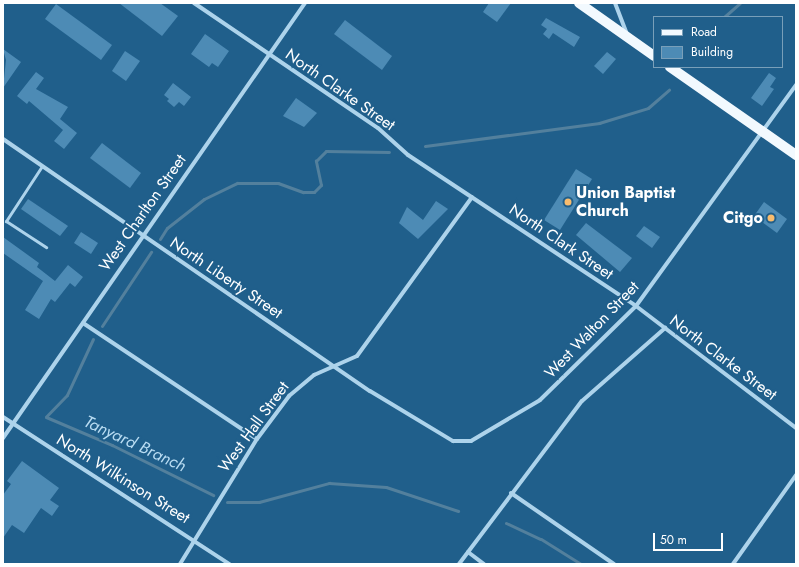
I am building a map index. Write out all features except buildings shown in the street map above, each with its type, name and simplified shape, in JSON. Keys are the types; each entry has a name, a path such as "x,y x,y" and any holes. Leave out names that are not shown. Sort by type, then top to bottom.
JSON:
{"main road":[{"path":"579,3 653,55"},
{"path":"671,68 796,155"}],"street":[{"name":"North Clarke Street","path":"194,3 472,197"},
{"name":"West Charlton Street","path":"3,438 268,54 305,3"},
{"path":"615,3 629,38"},
{"name":"West Walton Street","path":"439,434 453,441 472,441 493,431 540,400 636,306 765,133 796,86"},
{"name":"North Liberty Street","path":"3,138 142,236 439,434"},
{"name":"North Clark Street","path":"472,197 636,306"},
{"name":"West Hall Street","path":"180,564 257,439 300,384 357,356 374,337 472,197"},
{"name":"North Clarke Street","path":"636,306 796,428"},
{"path":"83,323 257,439"},
{"path":"459,564 511,493 582,401 665,328"},
{"name":"North Wilkinson Street","path":"3,417 196,540 229,564"},
{"path":"733,564 796,475"},
{"path":"511,493 614,564"},
{"path":"468,552 484,564"}],"lane":[{"path":"42,166 6,221 46,247"}],"waterway":[{"path":"725,16 740,3"},
{"path":"425,146 599,123 648,108 669,90"},
{"path":"160,239 167,228 204,199 237,183 278,183 303,192 314,192 321,185 316,161 326,151 389,152"},
{"path":"102,326 151,252"},
{"name":"Tanyard Branch","path":"93,339 67,395 46,417 112,445 213,495"},
{"name":"Tanyard Branch","path":"227,502 259,502 329,483 386,487 458,511"},
{"name":"Tanyard Branch","path":"506,523 541,539 581,564"}],"place":[{"name":"Union Baptist Church","path":"568,202"},
{"name":"Citgo","path":"771,218"}]}
